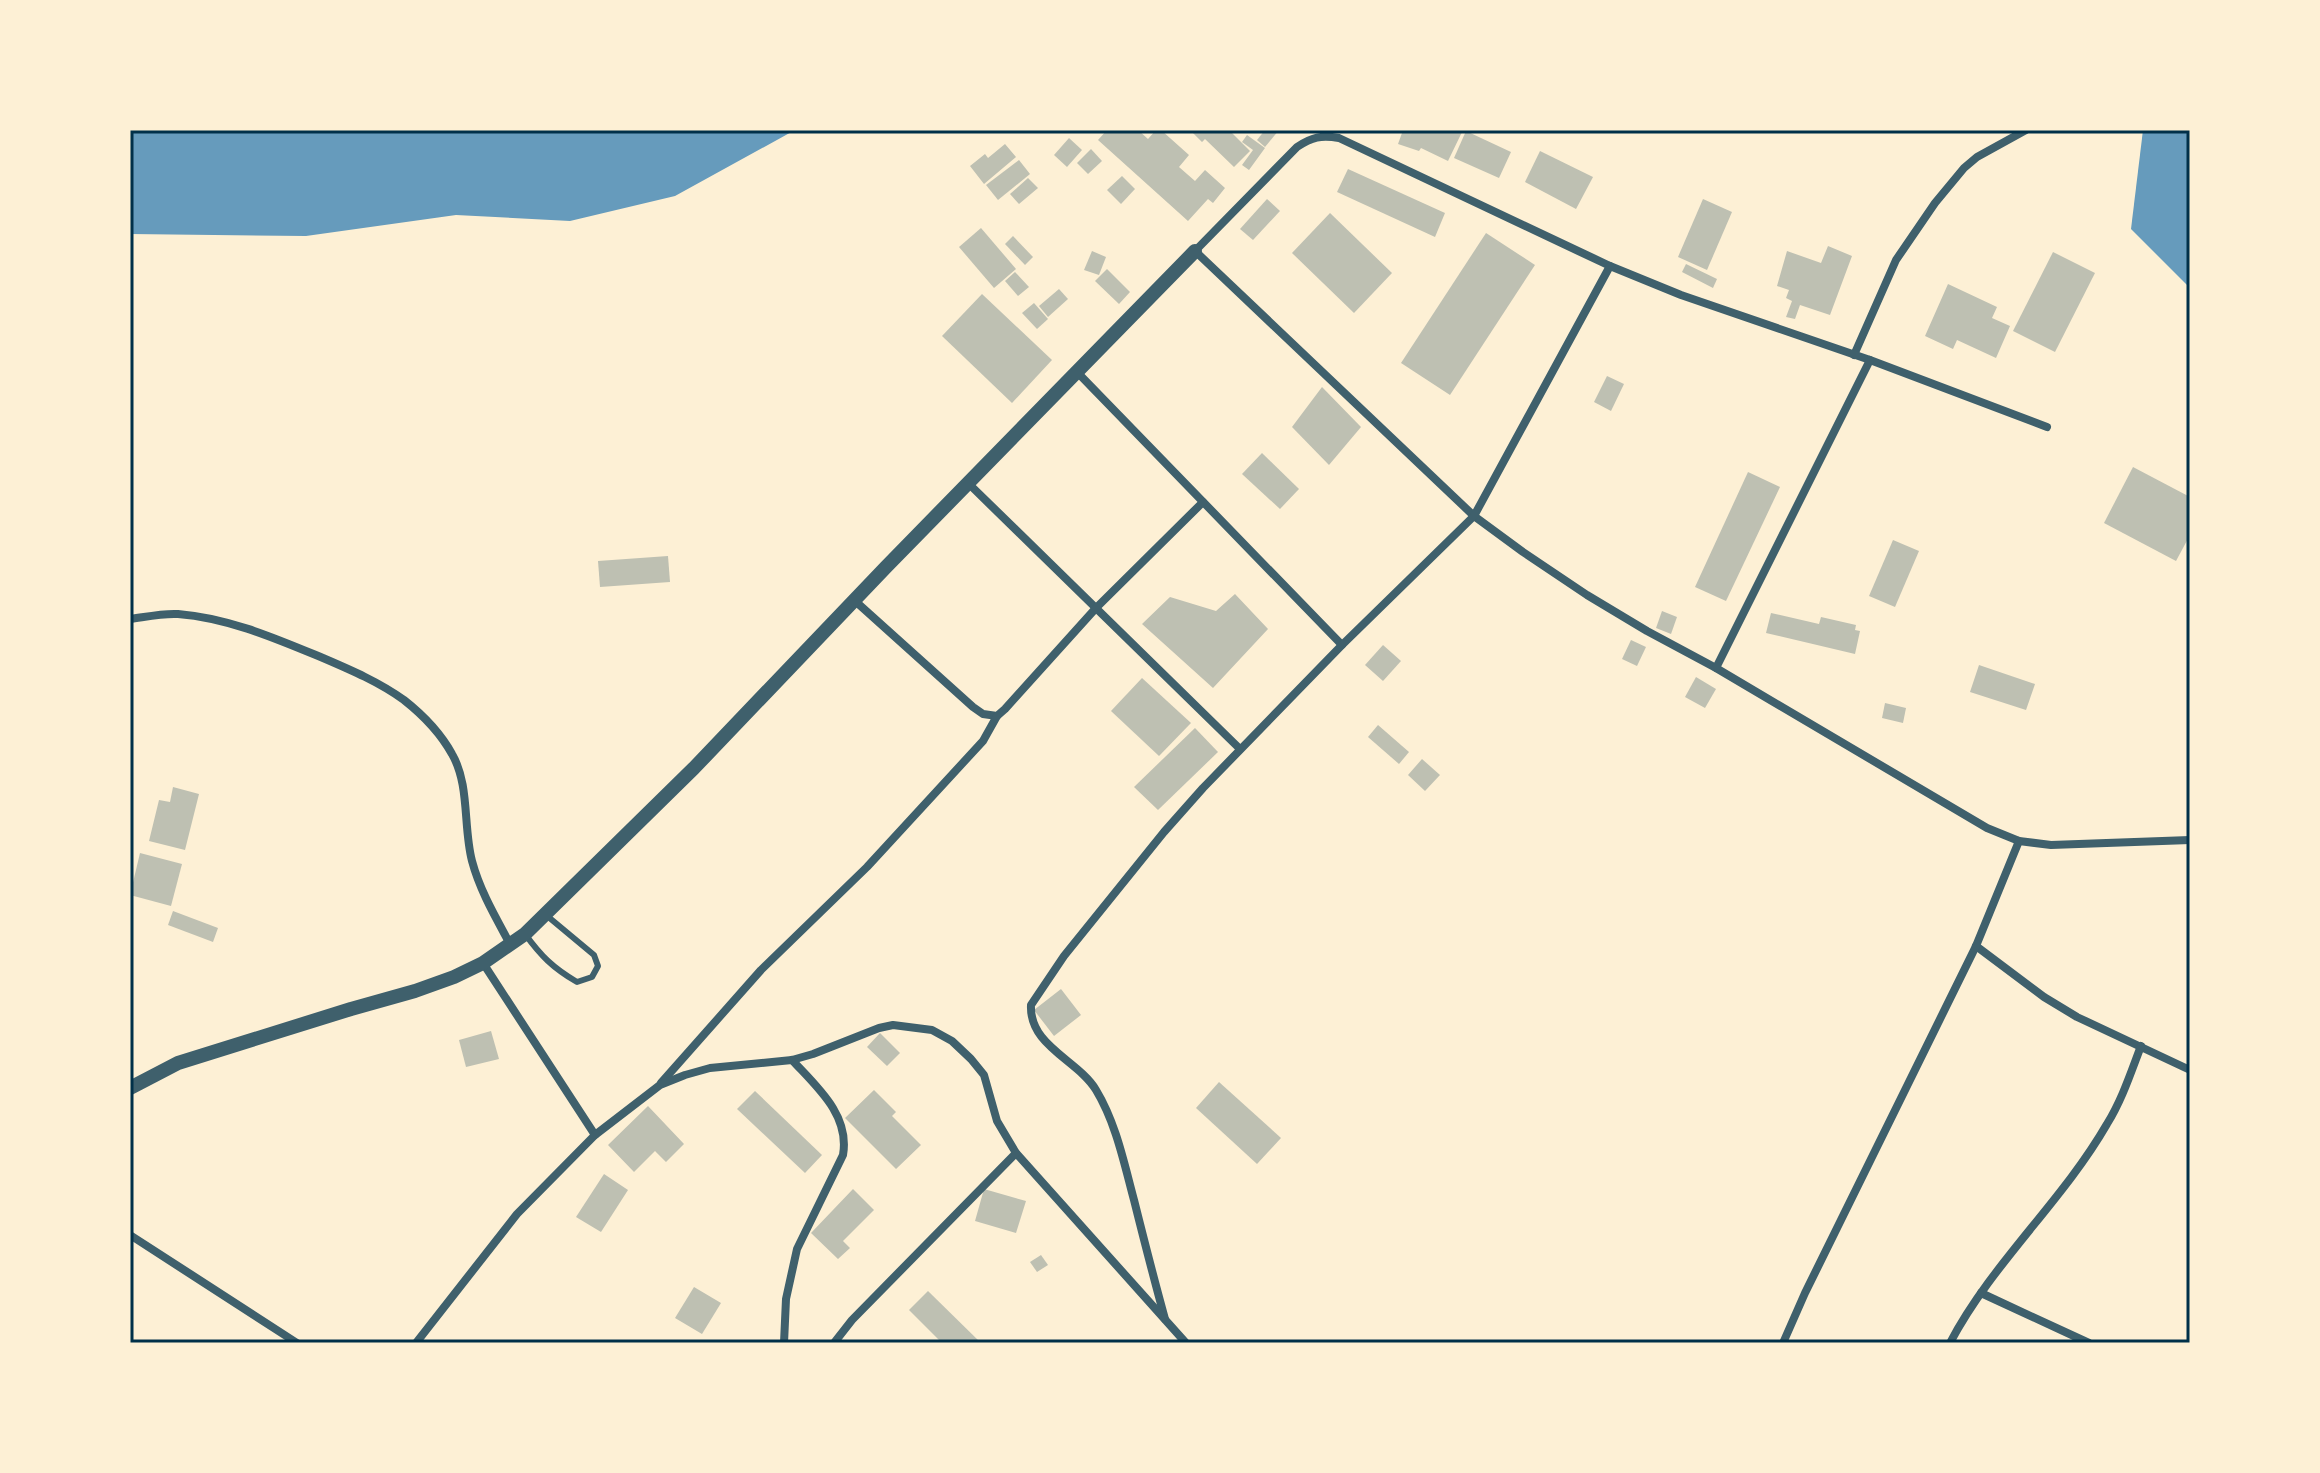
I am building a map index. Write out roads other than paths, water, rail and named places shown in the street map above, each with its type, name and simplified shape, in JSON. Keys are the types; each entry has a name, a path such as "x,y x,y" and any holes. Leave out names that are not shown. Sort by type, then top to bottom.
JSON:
{"street":[{"path":"1854,355 1896,260 1935,203 1977,157 2026,130"},
{"path":"130,1088 178,1063 454,977 483,963 525,934 694,768 968,483 1297,147 1311,137 1326,136 1357,145 1610,266 1681,295 1870,360 2047,427"},
{"path":"1195,251 1474,516 1587,595 1647,631 1716,668 1946,805 1987,828 2019,841 2051,845 2190,840"},
{"path":"1165,1319 1107,1108 1092,1083 1050,1046 1036,1029 1030,1014 1031,1005 1064,956 1164,832 1342,645 1474,516 1610,266"},
{"path":"1716,668 1870,360"},
{"path":"1077,372 1342,645"},
{"path":"968,483 1240,749"},
{"path":"416,1343 517,1214 595,1135 660,1085 761,970 867,867 983,741 997,716 1096,608 1203,502"},
{"path":"854,600 973,707 983,714 997,716"},
{"path":"130,619 173,613 244,627 356,672 405,701 442,739 458,766 472,860 487,900 510,944"},
{"path":"1783,1343 1976,946 2019,841"},
{"path":"1976,946 2044,997 2077,1017 2190,1070"},
{"path":"483,963 595,1135"},
{"path":"660,1085 710,1068 792,1060 893,1025 932,1030 952,1041 984,1075 997,1121 1016,1153 1186,1343"},
{"path":"1950,1343 1981,1293 2107,1125 2124,1092 2141,1046"},
{"path":"784,1343 786,1299 797,1249 843,1155 846,1139 839,1116 792,1060"},
{"path":"834,1343 852,1320 1016,1153"},
{"path":"130,1235 297,1343"},
{"path":"1981,1293 2089,1343"}],"lane":[{"path":"525,934 544,960 577,982 592,977 598,966 594,955 546,915"}],"water":[{"path":"130,130 795,130 675,196 570,221 456,215 306,236 130,234"},
{"path":"2143,130 2190,130 2190,288 2131,229"}]}
